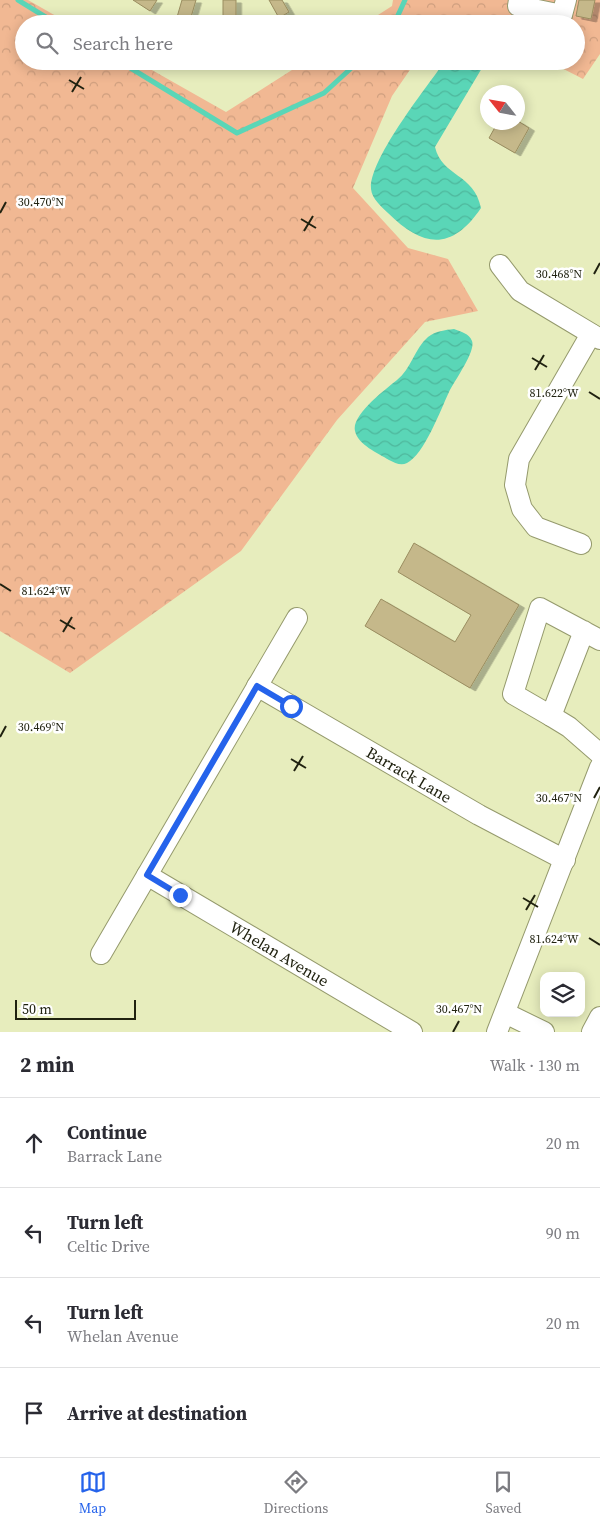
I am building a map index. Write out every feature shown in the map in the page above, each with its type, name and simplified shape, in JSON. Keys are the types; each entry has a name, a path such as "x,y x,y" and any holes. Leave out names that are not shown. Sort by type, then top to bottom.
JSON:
{"street":[{"path":"519,0 518,6 562,15 566,0"},
{"path":"500,265 520,291 596,337 519,458 515,485 522,509 536,527 554,536 581,544"},
{"path":"551,716 592,635 540,608 513,694 568,727 600,754"},
{"path":"101,954 297,618"},
{"name":"Barrack Lane","path":"257,686 479,815 565,860"},
{"path":"497,1032 565,860 596,788 600,767"},
{"name":"Whelan Avenue","path":"147,875 412,1032"},
{"path":"505,1013 544,1032"},
{"path":"592,1032 600,1017"}],"green space":[{"path":"0,0 28,0 54,15 15,15 15,70 152,70 226,112 292,70 410,70 392,96 353,188 408,248 448,259 478,311 425,322 337,420 241,551 70,673 0,631"},
{"path":"393,0 600,0 600,54 583,79 566,70 585,70 585,15 378,15 392,6"}],"water":[{"path":"438,70 481,70 435,147 444,164 472,188 481,208 459,232 448,238 437,240 413,233 388,213 373,196 371,189 373,176 379,160 400,123"},
{"path":"454,329 471,338 471,352 420,451 407,463 400,464 369,448 360,440 355,431 358,418 370,403 402,375 428,337 437,332"}],"building":[{"path":"133,0 157,0 150,11"},
{"path":"182,0 196,0 192,15 178,15"},
{"path":"223,0 236,0 236,15 223,15"},
{"path":"269,0 282,0 289,12 284,15 277,15"},
{"path":"579,0 595,0 591,19 585,18 585,15 576,15"},
{"path":"525,125 529,128 515,153 489,138 494,130 525,130"},
{"path":"414,543 519,605 470,688 365,626 381,599 455,642 471,615 398,572"}],"waterway":[{"path":"18,0 42,15"},
{"path":"398,15 405,0"},
{"path":"134,70 237,133 324,93 349,70"}],"route":[{"path":"180,895 147,875 257,686 291,706"}]}
